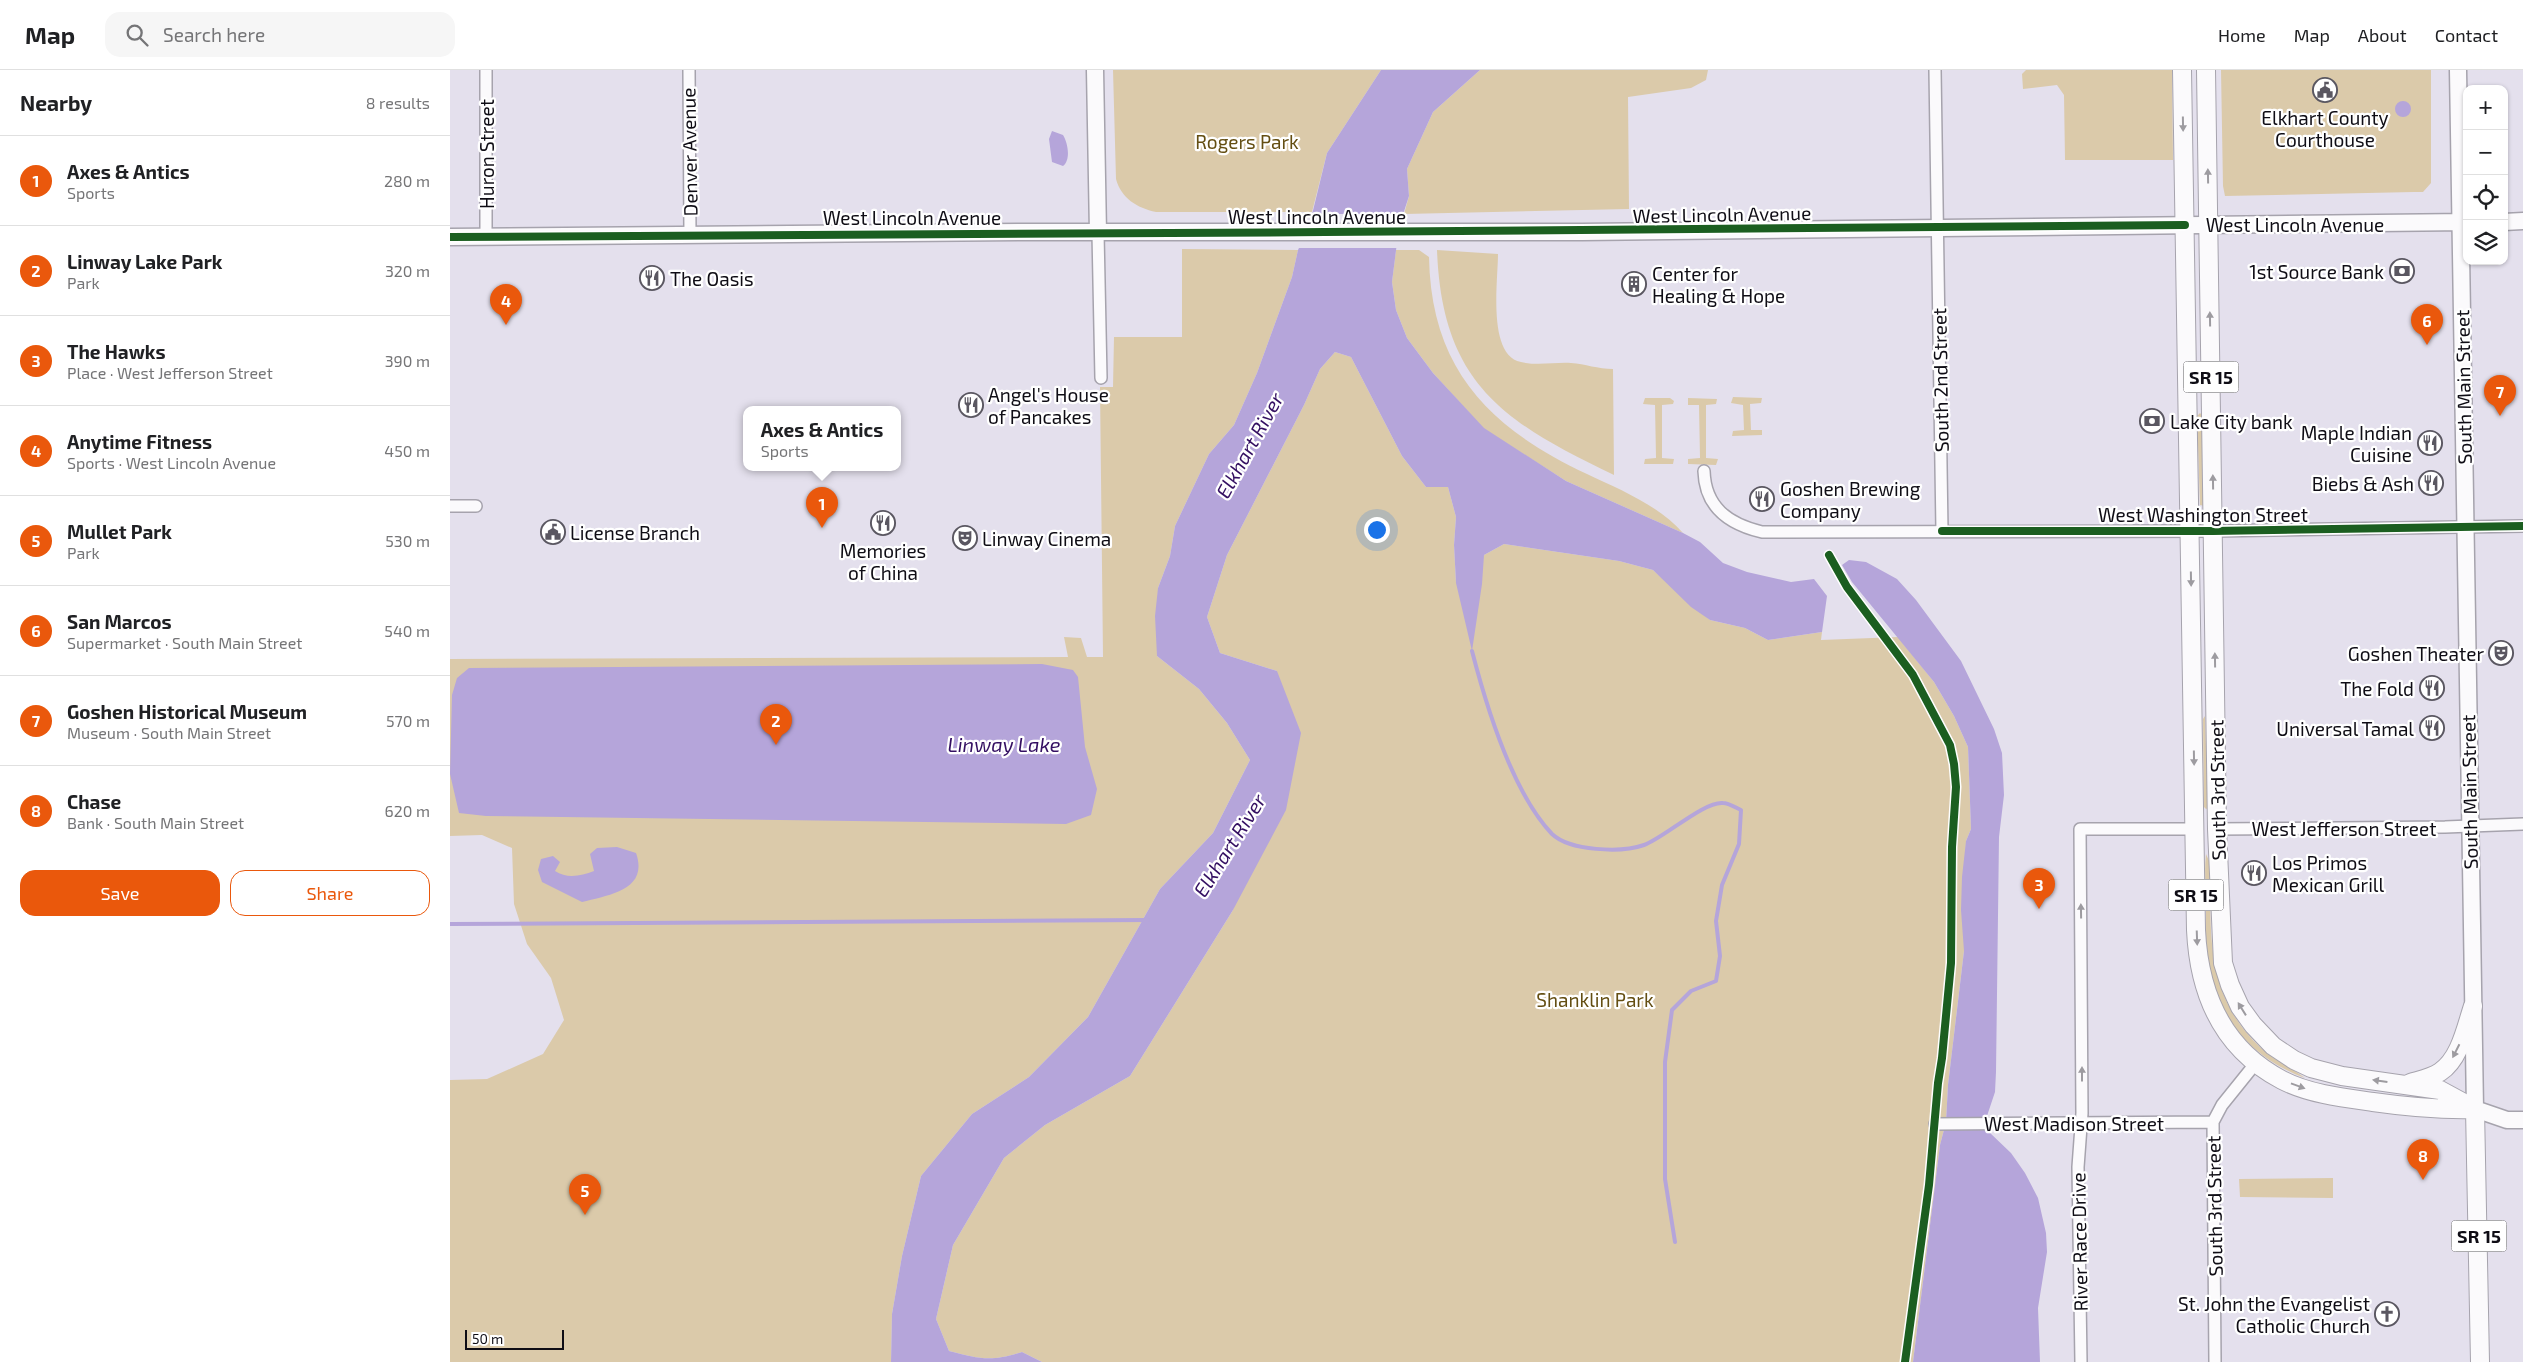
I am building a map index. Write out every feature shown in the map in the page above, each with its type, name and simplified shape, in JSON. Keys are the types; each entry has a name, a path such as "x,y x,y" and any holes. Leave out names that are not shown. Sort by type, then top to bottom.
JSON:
{"main road":[{"name":"SR 15","path":"2182,70 2185,224"},
{"name":"SR 15","path":"2206,70 2209,224"},
{"name":"South 3rd Street","path":"2185,224 2197,948 2201,977 2222,1026 2239,1048 2255,1064 2282,1081 2311,1091 2423,1109 2475,1109"},
{"name":"South 3rd Street","path":"2209,224 2217,829 2223,963 2230,985 2240,1006 2253,1025 2274,1046 2294,1060 2311,1068 2342,1076 2440,1090 2475,1109"},
{"path":"2405,1085 2435,1074 2449,1064 2458,1049 2473,1006"},
{"name":"South Main Street","path":"2475,1109 2480,1362"}],"street":[{"name":"Huron Street","path":"486,70 486,237"},
{"name":"Denver Avenue","path":"688,70 690,235"},
{"path":"1095,70 1101,378"},
{"name":"South 2nd Street","path":"1935,70 1942,531"},
{"name":"South Main Street","path":"2458,70 2463,222"},
{"path":"2508,222 2523,221"},
{"name":"West Lincoln Avenue","path":"450,237 1425,232 2463,222"},
{"name":"South Main Street","path":"2463,265 2464,527 2475,1109"},
{"name":"West Washington Street","path":"1704,471 1705,487 1710,501 1718,511 1749,529 1762,532 2213,530 2523,526"},
{"path":"450,506 476,506"},
{"name":"West Jefferson Street","path":"2217,829 2523,824"},
{"name":"River Race Drive","path":"2081,1362 2078,1167 2082,1122 2080,829 2195,829"},
{"name":"South 3rd Street","path":"2215,1362 2213,1122 2222,1105 2255,1064"},
{"path":"2475,1109 2507,1120 2523,1120"},
{"name":"West Madison Street","path":"1940,1124 2213,1122"}],"green space":[{"name":"Rogers Park","path":"1113,70 1381,70 1327,153 1312,212 1156,212 1136,205 1126,197 1118,186 1116,179"},
{"path":"1480,70 1708,70 1706,80 1691,88 1628,97 1629,209 1404,214 1409,196 1407,169 1433,112"},
{"path":"2026,70 2172,70 2173,160 2065,160 2064,95 2057,85 2023,89 2022,74"},
{"path":"2221,70 2431,70 2431,183 2423,192 2225,196 2223,186"},
{"path":"1182,249 1298,250 1292,277 1257,373 1234,425 1209,454 1175,526 1170,556 1158,588 1157,656 1199,689 1227,723 1250,760 1213,833 1160,889 1088,1017 1029,1077 972,1114 921,1176 902,1256 892,1314 891,1362 450,1362 450,1080 487,1079 543,1054 564,1020 551,978 527,944 514,904 512,848 482,835 450,836 450,659 1068,657 1064,637 1081,638 1087,657 1103,657 1100,387 1113,387 1114,337 1182,337"},
{"path":"1396,250 1419,250 1429,257 1432,297 1441,332 1454,363 1472,390 1494,415 1521,436 1552,456 1651,506 1674,523 1683,533 1566,481 1484,429 1433,373 1407,338 1396,310 1392,282"},
{"path":"1437,250 1498,254 1496,298 1499,332 1503,346 1510,356 1527,363 1571,363 1613,369 1614,475 1540,436 1511,416 1486,392 1466,366 1451,334 1441,296"},
{"name":"Shanklin Park","path":"1335,352 1351,357 1402,456 1426,487 1448,487 1456,517 1454,545 1456,583 1484,555 1504,544 1619,561 1653,570 1710,620 1745,628 1768,640 1822,632 1821,640 1898,637 1934,682 1954,716 1968,747 1971,829 1966,841 1964,951 1948,1085 1946,1122 1940,1145 1913,1362 1042,1362 1022,1352 1002,1357 986,1358 949,1351 936,1319 953,1245 1004,1158 1045,1125 1130,1076 1233,910 1277,671 1220,653 1207,617 1227,555 1304,405 1320,369"},
{"path":"1733,397 1762,398 1761,403 1750,404 1751,430 1762,430 1762,435 1732,436 1733,431 1744,430 1743,405 1731,403"},
{"path":"1645,398 1670,398 1674,401 1673,404 1662,405 1662,458 1674,459 1673,464 1644,464 1645,459 1656,458 1655,405 1643,404"},
{"path":"1688,398 1717,399 1716,404 1706,405 1706,458 1718,459 1716,465 1688,464 1688,459 1700,458 1699,405 1688,405"},
{"path":"2200,413 2203,416 2205,506 2200,505 2197,416"},
{"path":"2205,716 2208,808 2206,809 2204,807 2203,719"},
{"path":"2206,854 2210,863 2210,914 2214,962 2220,985 2229,1007 2242,1028 2261,1048 2305,1078 2267,1058 2251,1045 2226,1014 2217,995 2210,975 2206,947"},
{"path":"2333,1178 2333,1198 2240,1197 2239,1179"}],"water":[{"name":"Elkhart River","path":"1381,70 1480,70 1433,112 1407,169 1409,196 1399,227 1392,282 1396,310 1407,338 1433,373 1484,428 1566,481 1683,533 1700,542 1723,563 1747,572 1791,582 1814,579 1827,596 1822,632 1768,640 1745,628 1710,620 1691,607 1653,570 1619,561 1504,544 1484,555 1482,584 1472,651 1456,583 1454,545 1456,517 1448,487 1426,487 1402,456 1351,357 1335,352 1320,369 1304,405 1227,555 1207,617 1220,653 1277,671 1301,733 1286,810 1233,910 1130,1076 1045,1125 1004,1158 953,1245 936,1319 949,1351 986,1358 1002,1357 1022,1352 1042,1362 891,1362 892,1314 902,1256 921,1176 972,1114 1029,1077 1088,1017 1160,889 1213,833 1250,760 1227,723 1199,689 1157,656 1155,616 1158,588 1170,556 1175,526 1209,454 1234,425 1257,373 1292,277 1298,250 1309,227 1327,153"},
{"path":"2400,101 2406,101 2411,106 2409,115 2400,117 2395,112 2395,106"},
{"path":"1052,131 1063,135 1066,142 1068,156 1063,166 1052,162 1049,139"},
{"path":"1849,560 1866,562 1897,579 1916,600 1961,661 1994,729 2002,753 2004,795 1999,837 1996,1072 1995,1092 1985,1122 1989,1132 2011,1153 2025,1173 2038,1198 2046,1233 2047,1252 2038,1308 2040,1362 1913,1362 1940,1145 1946,1122 1948,1085 1964,951 1961,910 1962,877 1966,841 1971,829 1968,747 1954,716 1934,682 1852,582 1842,565"},
{"name":"Linway Lake","path":"1042,664 1073,670 1078,677 1085,747 1097,789 1091,815 1066,824 486,816 459,813 450,774 452,695 457,678 469,668"},
{"path":"617,847 636,853 639,865 637,875 632,883 624,889 604,897 582,902 542,882 538,870 541,859 553,856 560,862 555,871 569,876 579,875 594,871 590,854 597,848"}],"pier":[{"path":"1309,214 1406,214 1398,248 1296,248 1307,226"}],"waterway":[{"path":"1472,651 1493,722 1513,772 1538,817 1552,834 1560,840 1596,849 1634,848 1652,841 1705,808 1715,804 1725,803 1741,810 1739,844 1722,885 1716,921 1720,956 1716,981 1691,991 1672,1010 1665,1062 1665,1179 1675,1242"},
{"path":"450,924 1148,920"}],"cycle path":[{"path":"450,237 2185,225"},
{"path":"1942,531 2213,531 2523,526"},
{"path":"1829,555 1847,587 1913,675 1950,745 1954,764 1956,787 1952,847 1951,963 1929,1185 1905,1362"}],"place":[{"name":"Elkhart County Courthouse","path":"2325,90"},
{"name":"1st Source Bank","path":"2402,271"},
{"name":"The Oasis","path":"652,278"},
{"name":"Center for Healing & Hope","path":"1634,284"},
{"name":"Anytime Fitness","path":"506,325"},
{"name":"San Marcos","path":"2427,345"},
{"name":"Angel's House of Pancakes","path":"971,405"},
{"name":"Goshen Historical Museum","path":"2500,416"},
{"name":"Lake City bank","path":"2152,421"},
{"name":"Maple Indian Cuisine","path":"2430,443"},
{"name":"Biebs & Ash","path":"2431,483"},
{"name":"Goshen Brewing Company","path":"1762,499"},
{"name":"Memories of China","path":"883,523"},
{"name":"Axes & Antics","path":"822,528"},
{"name":"License Branch","path":"553,532"},
{"name":"Linway Cinema","path":"965,538"},
{"name":"Goshen Theater","path":"2501,653"},
{"name":"The Fold","path":"2432,688"},
{"name":"Universal Tamal","path":"2432,728"},
{"name":"Linway Lake Park","path":"776,745"},
{"name":"Los Primos Mexican Grill","path":"2254,873"},
{"name":"The Hawks","path":"2039,909"},
{"name":"Chase","path":"2423,1180"},
{"name":"Mullet Park","path":"585,1215"},
{"name":"St. John the Evangelist Catholic Church","path":"2387,1314"}]}
